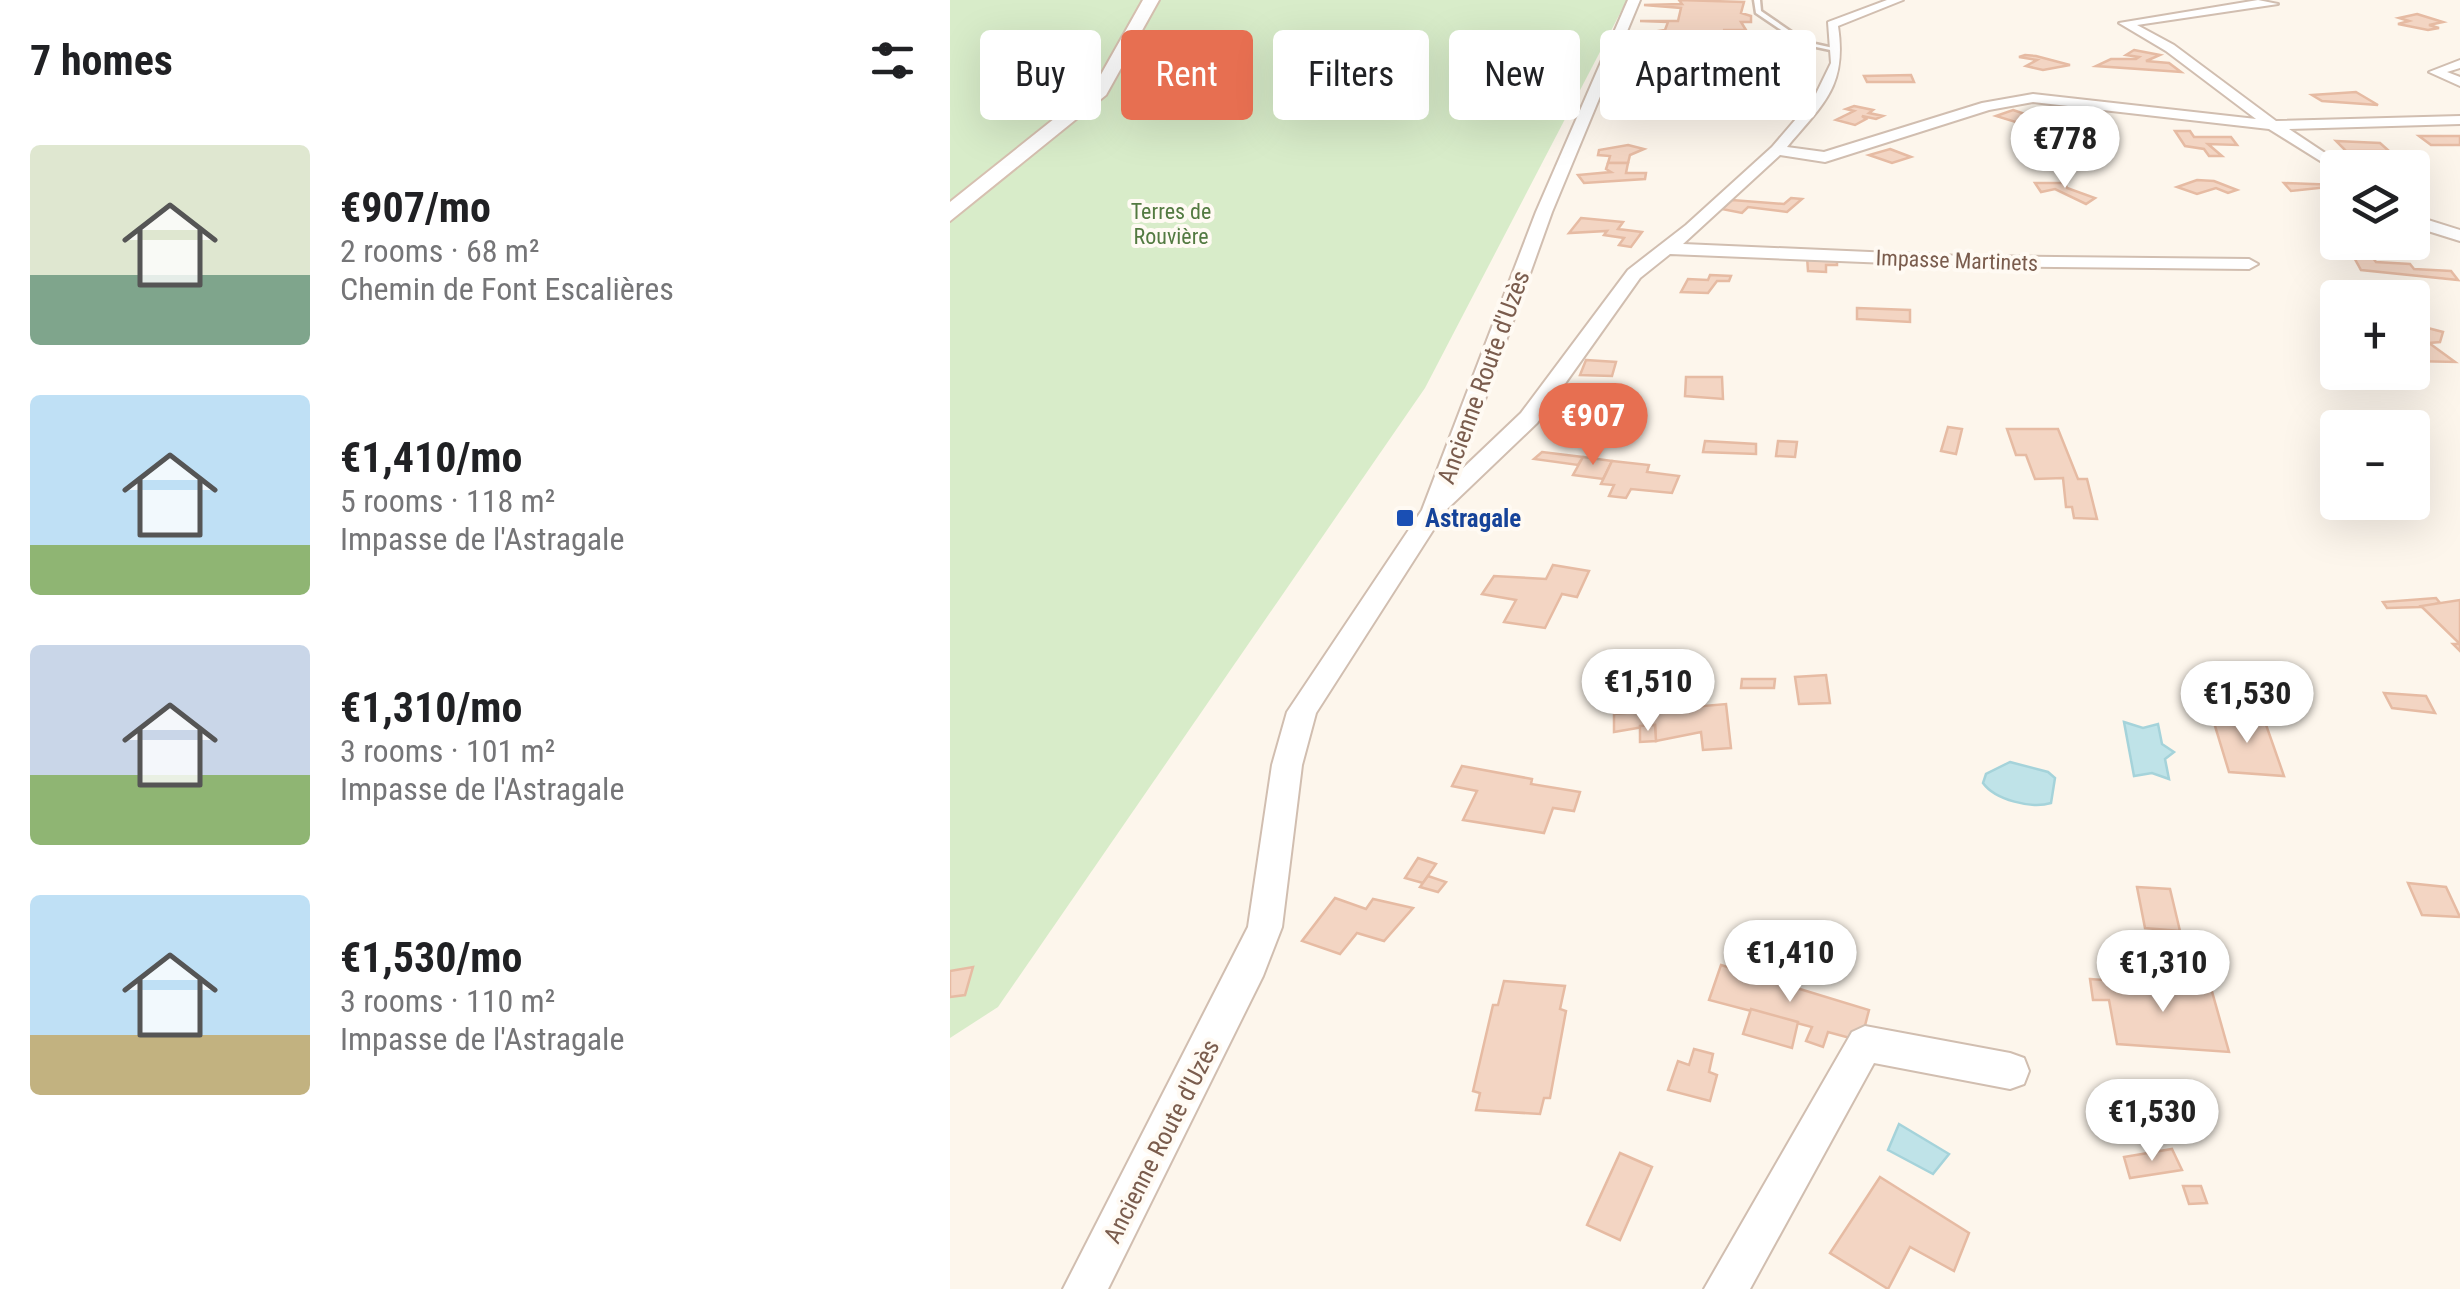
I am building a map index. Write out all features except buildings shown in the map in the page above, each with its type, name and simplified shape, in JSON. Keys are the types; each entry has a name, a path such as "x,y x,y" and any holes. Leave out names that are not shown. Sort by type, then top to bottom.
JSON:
{"main road":[{"path":"950,214 994,174 1100,91 1114,74 1139,14 1151,0"}],"street":[{"name":"Ancienne Route d'Uzès","path":"1085,1289 1245,976 1265,927 1287,765 1302,712 1434,510 1544,212 1634,0"},
{"path":"1434,510 1529,418 1634,274 1777,150 1820,99 1838,63 1832,24 1897,0"},
{"path":"2264,0 2272,4 2125,23 2170,48 2320,156"},
{"path":"2460,64 2436,72 2460,82"},
{"path":"1777,150 1825,157 1986,106 2033,98 2272,125 2460,120"},
{"path":"2430,227 2460,236"},
{"path":"2430,241 2439,250"},
{"name":"Impasse Martinets","path":"1666,248 1961,261 2249,264"},
{"path":"1726,1289 1865,1044 2010,1071"}],"lane":[{"path":"1757,0 1758,12 1774,19 1804,44 1835,49"}],"green space":[{"name":"Terres de Rouvière","path":"950,0 1627,0 1611,30 1600,30 1600,52 1580,90 1580,30 1449,30 1449,120 1565,120 1425,388 998,1007 950,1038"}],"water":[{"path":"2124,722 2143,728 2158,724 2162,744 2174,752 2165,759 2169,779 2152,773 2134,776"},
{"path":"2010,762 2048,772 2055,778 2051,803 2014,802 1983,783 1986,774"},
{"path":"1899,1124 1949,1154 1933,1174 1888,1150"}],"place":[{"name":"Astragale","path":"1405,518"}]}
